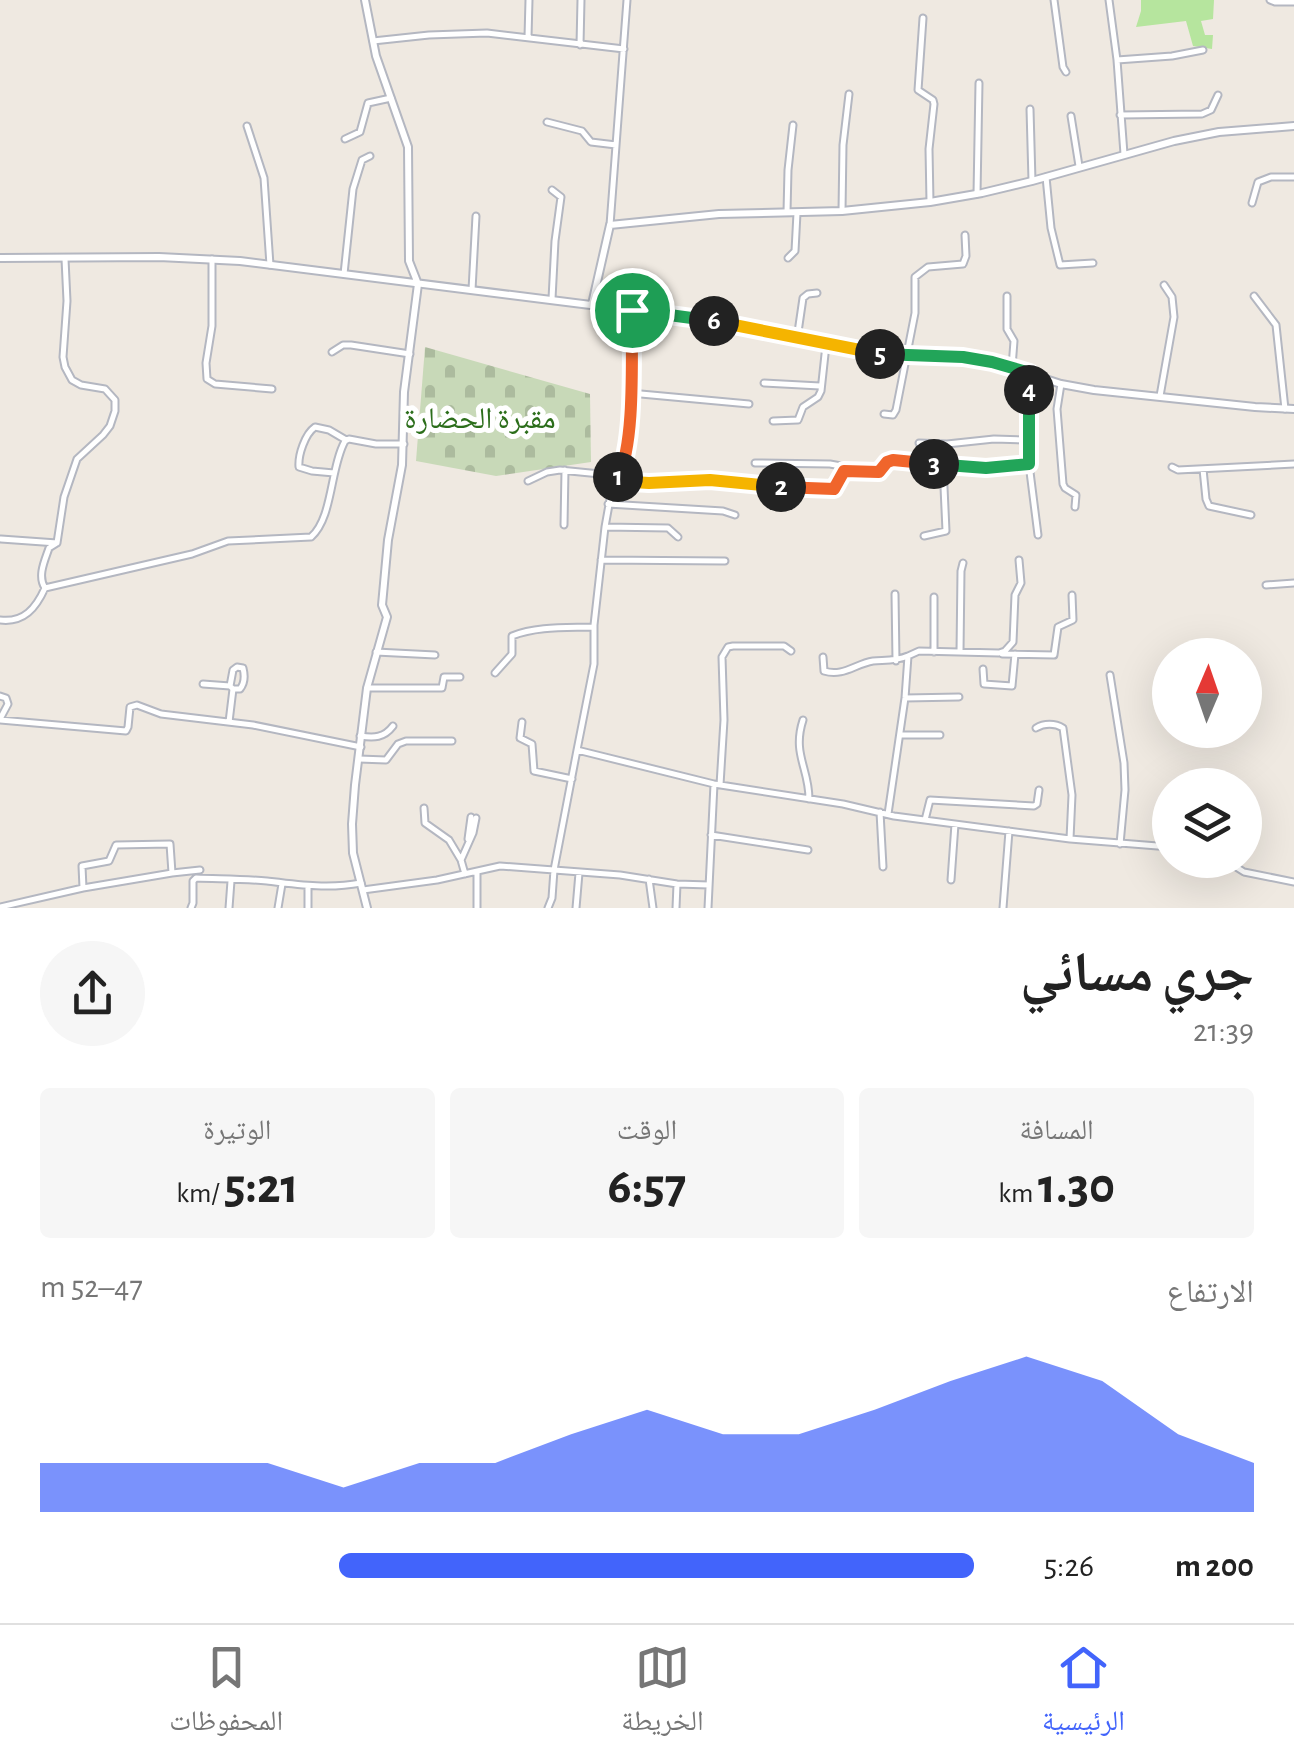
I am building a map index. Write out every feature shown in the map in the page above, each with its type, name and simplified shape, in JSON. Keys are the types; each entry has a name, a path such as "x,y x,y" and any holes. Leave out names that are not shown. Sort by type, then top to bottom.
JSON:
{"street":[{"path":"365,0 372,41 408,148 409,261 418,284 404,392 401,473 388,540 382,605 387,618 367,688 352,824 354,853 367,908"},
{"path":"528,38 529,0"},
{"path":"580,45 581,0"},
{"path":"592,304 610,224 627,0"},
{"path":"1054,0 1066,72"},
{"path":"1109,0 1118,60 1124,154"},
{"path":"1270,0 1294,2"},
{"path":"923,18 918,90 934,104 929,149 930,202"},
{"path":"372,41 486,33 624,49"},
{"path":"1118,60 1203,50"},
{"path":"977,194 979,83"},
{"path":"842,210 842,153 849,94"},
{"path":"1120,114 1202,114 1211,110 1218,96"},
{"path":"346,139 362,130 368,103 390,98"},
{"path":"1030,109 1032,181"},
{"path":"1071,116 1079,166"},
{"path":"547,122 582,131 591,142 616,144"},
{"path":"786,212 793,125"},
{"path":"247,126 264,178 270,265"},
{"path":"610,224 930,202 1046,178 1174,141 1219,132 1294,126"},
{"path":"344,274 353,189 362,160 370,156"},
{"path":"1252,202 1258,182 1294,177"},
{"path":"1046,178 1051,228 1060,264 1093,263"},
{"path":"552,190 560,197 561,206 552,299"},
{"path":"788,258 795,252 797,212"},
{"path":"472,290 476,216"},
{"path":"884,414 896,412 914,314 916,275 928,266 963,264 965,235"},
{"path":"0,258 158,257 270,265 694,318 885,354 963,357 1094,390 1294,408"},
{"path":"0,620 26,616 39,601 45,588 41,579 44,566 49,548 57,543 64,498 77,459 104,435 115,411 115,400 106,389 72,380 65,367 66,259"},
{"path":"212,259 207,379 215,384 272,389"},
{"path":"1160,396 1174,316 1172,297 1164,285"},
{"path":"797,339 804,298 817,294"},
{"path":"1007,296 1008,329 1014,341 1012,367"},
{"path":"1254,296 1276,325 1284,408"},
{"path":"548,908 594,664 604,526 625,460 632,310"},
{"path":"773,422 798,420 804,405 818,398 826,344"},
{"path":"332,352 351,345 410,354"},
{"path":"1030,373 1029,464 1038,535"},
{"path":"764,383 822,386"},
{"path":"1061,384 1057,412 1063,484 1076,495 1075,507"},
{"path":"630,393 749,404"},
{"path":"334,473 299,467 309,432 315,427 346,440 404,444"},
{"path":"45,588 192,554 228,541 311,537 320,528 346,440"},
{"path":"919,443 1029,440"},
{"path":"844,471 879,472 893,460 986,468 1029,464"},
{"path":"754,463 830,464 841,466 844,471"},
{"path":"1172,467 1178,470 1294,464"},
{"path":"924,536 946,531 942,465"},
{"path":"1203,469 1209,506 1251,515"},
{"path":"564,470 564,525"},
{"path":"528,481 547,472 564,470 605,475 616,481 710,480 834,489 844,471"},
{"path":"608,504 735,515"},
{"path":"604,526 668,528 678,537"},
{"path":"0,539 57,543"},
{"path":"601,560 725,561"},
{"path":"999,654 1013,642 1014,596 1022,583 1019,560"},
{"path":"960,652 963,562"},
{"path":"1266,584 1294,583"},
{"path":"896,594 896,660"},
{"path":"824,657 822,667 830,674 919,651 1055,654 1058,627 1073,620 1072,595"},
{"path":"934,597 934,652"},
{"path":"495,673 512,654 512,636 516,634 594,627"},
{"path":"711,907 712,835 724,720 724,651 733,646 784,646 791,651"},
{"path":"376,652 435,655"},
{"path":"984,669 984,684 1012,686 1015,654"},
{"path":"883,867 884,813 906,698 908,656"},
{"path":"1110,675 1124,764 1120,844"},
{"path":"367,688 435,689 442,688 444,678 460,677"},
{"path":"203,684 232,688 229,722"},
{"path":"0,696 8,704 0,719 126,731 130,707 137,704 162,714 253,725 361,746"},
{"path":"906,698 959,697"},
{"path":"802,720 798,745 809,799"},
{"path":"522,722 520,738 532,744 534,771 572,779"},
{"path":"1036,728 1054,724 1063,728 1072,795 1070,839"},
{"path":"360,736 387,734 393,726"},
{"path":"900,735 940,735"},
{"path":"359,759 386,760 398,744 406,741 452,742"},
{"path":"578,750 717,784 925,820 1152,846"},
{"path":"925,820 930,800 1034,806 1039,790"},
{"path":"424,808 425,822 444,835 461,860 464,874"},
{"path":"461,860 473,834 474,818"},
{"path":"950,880 955,824"},
{"path":"1003,908 1009,831"},
{"path":"712,835 808,850"},
{"path":"84,888 81,867 109,860 116,844 170,844 172,873"},
{"path":"191,908 192,881 196,878 339,888 437,880 500,866 709,885"},
{"path":"0,907 84,888 200,870"},
{"path":"477,872 477,908"},
{"path":"576,908 580,873"},
{"path":"1262,875 1294,881"},
{"path":"650,879 653,908"},
{"path":"229,908 232,881"},
{"path":"278,908 282,884"},
{"path":"676,908 677,884"},
{"path":"308,887 308,908"}],"green space":[{"path":"1141,0 1214,0 1213,19 1201,21 1205,35 1213,35 1212,49 1193,46 1186,21 1136,27"},
{"name":"مقبرة الحضارة","path":"425,347 590,394 591,462 496,476 416,461"}],"route":[{"path":"632,310 885,354 963,357 1030,373 1029,464 986,468 890,461 879,472 844,471 834,489 710,480 616,481 624,466 629,422 632,310"}]}
